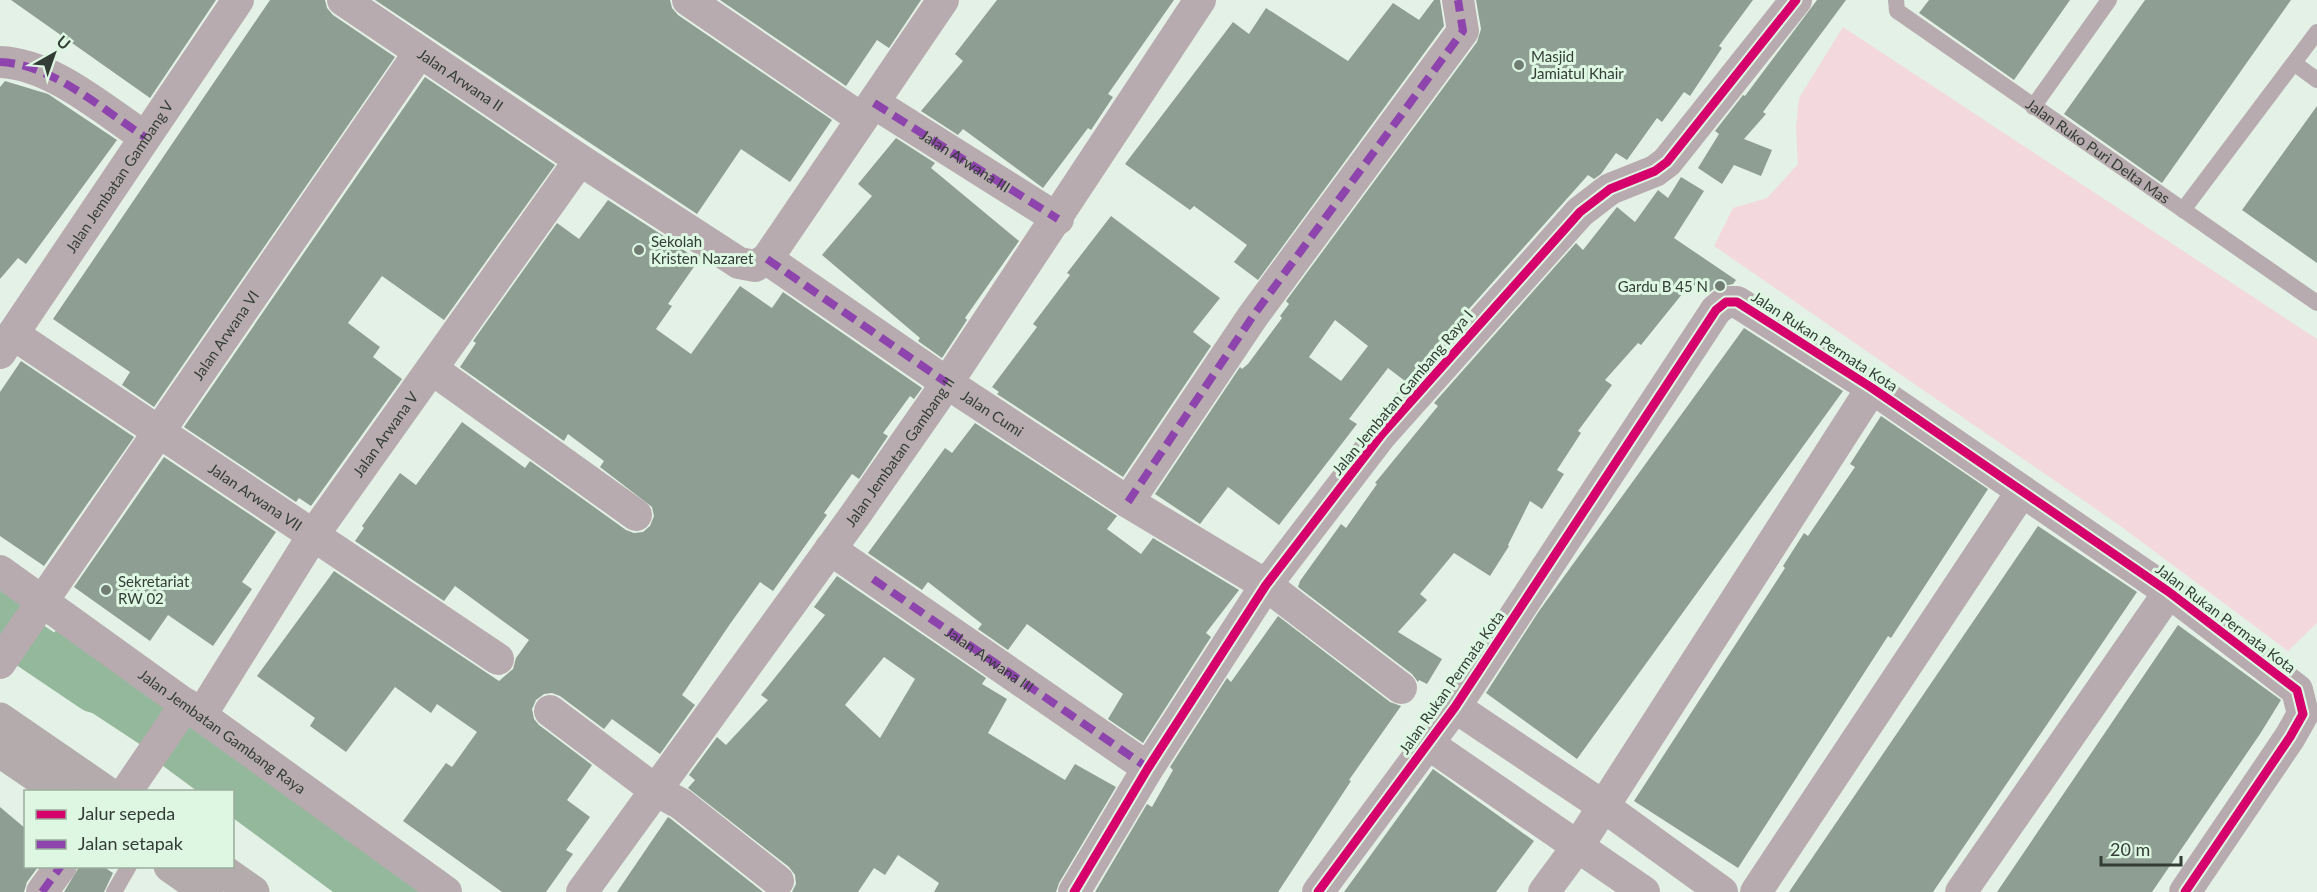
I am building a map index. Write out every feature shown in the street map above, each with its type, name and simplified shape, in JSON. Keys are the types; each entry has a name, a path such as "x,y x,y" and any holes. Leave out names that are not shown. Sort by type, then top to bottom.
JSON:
{"main road":[{"path":"0,719 120,790"},
{"path":"0,751 57,790"},
{"path":"171,868 207,892"},
{"path":"217,868 253,892"}],"street":[{"name":"Jalan Jembatan Gambang V","path":"7,344 238,0"},
{"name":"Jalan Arwana II","path":"343,0 580,160"},
{"name":"Jalan Arwana III","path":"688,0 868,111 1058,219"},
{"name":"Jalan Jembatan Gambang II","path":"582,892 947,383 1058,219 1200,0"},
{"path":"1128,502 1253,316 1463,31 1458,0"},
{"name":"Jalan Jembatan Gambang Raya I","path":"1074,892 1148,768 1266,585 1381,435 1559,233 1610,189 1655,171 1667,162 1796,0"},
{"path":"580,160 740,263 755,266 767,259 940,1"},
{"name":"Jalan Arwana VI","path":"2,660 419,53"},
{"path":"0,62 19,62 46,72 145,137"},
{"name":"Jalan Arwana V","path":"120,790 187,714 580,160"},
{"name":"Jalan Cumi","path":"767,259 947,383 1128,502 1266,585 1401,688"},
{"name":"Jalan Rukan Permata Kota","path":"1318,892 1455,707 1716,310 1725,302 1737,302 1872,388 2169,592 2297,690 2302,714 2290,737 2185,892"},
{"name":"Jalan Arwana VII","path":"7,344 159,433 314,534 498,659"},
{"path":"432,369 636,515"},
{"name":"Jalan Rukan Permata Kota","path":"1544,892 1578,846 1872,388"},
{"path":"1756,892 2022,491"},
{"name":"Jalan Arwana III","path":"830,549 1148,768"},
{"name":"Jalan Jembatan Gambang Raya","path":"0,571 37,610 446,892"},
{"name":"Jalan Rukan Permata Kota","path":"1961,892 2169,592"},
{"name":"Jalan Rukan Permata Kota","path":"1455,707 1603,806 1722,892"},
{"path":"550,711 655,790 681,804 778,881"},
{"name":"Jalan Rukan Permata Kota","path":"1427,742 1644,892"},
{"path":"42,892 60,868"}],"lane":[{"path":"1896,0 1897,11 2033,107"},
{"name":"Jalan Ruko Puri Delta Mas","path":"2109,0 2033,107 2317,303"},
{"name":"Jalan Ruko Puri Delta Mas","path":"2183,210 2317,32"},
{"path":"2294,63 2317,80"},
{"path":"114,892 128,868"}],"shaded area":[{"path":"1843,27 2317,339 2317,623 2288,651 2119,525 1714,246 1733,208 1767,198 1798,164 1796,128 1799,98"},
{"path":"0,587 28,606 0,650"},
{"path":"59,626 170,709 144,747 27,670"},
{"path":"184,719 429,892 333,892 234,819 234,790 196,790 155,760"}],"building":[{"path":"11,0 216,0 150,98"},
{"path":"270,0 325,0 327,8 333,15 395,57 154,407 122,385 130,372 53,319"},
{"path":"375,0 670,0 672,8 678,15 832,120 790,182 741,149 697,214"},
{"path":"720,0 921,0 889,48 877,40 846,86"},
{"path":"997,0 1174,0 1108,94 1113,97 1091,130 1088,128 1043,188 963,129 958,135 921,111 963,61 955,54"},
{"path":"1434,0 1440,0 1444,26 1258,280 1234,262 1247,245 1194,206 1190,210 1125,164 1233,22 1249,34 1266,8 1348,61 1393,3 1419,20"},
{"path":"1476,0 1753,0 1719,46 1722,48 1690,96 1684,92 1662,122 1657,118 1627,160 1616,153 1601,174 1594,179 1588,175 1405,381 1388,368 1349,419 1357,424 1279,525 1228,487 1200,524 1155,494 1240,367 1242,369 1248,364 1282,318 1280,316 1289,304 1286,301 1477,42 1481,29","holes":["1335,320 1368,346 1341,381 1309,357"]},
{"path":"1817,0 1846,0 1763,112 1766,114 1744,139 1772,150 1761,176 1734,165 1722,184 1698,168 1719,134 1715,131 1743,95 1745,96"},
{"path":"1929,0 2070,0 2014,80 1919,13"},
{"path":"2145,0 2291,0 2162,183 2064,114"},
{"path":"425,77 555,165 444,320 382,276 348,323 380,347 373,357 402,379 311,506 299,498 296,502 184,427"},
{"path":"5,81 48,94 117,140 26,264 18,258 0,279 0,87"},
{"path":"2317,106 2317,263 2242,210"},
{"path":"896,138 935,163 931,168 1019,241 965,318 967,320 942,358 918,341 920,338 822,255 872,196 858,184"},
{"path":"1681,177 1704,191 1674,238 1736,280 1733,284 1715,288 1707,294 1691,283 1641,345 1638,343 1605,380 1612,385 1578,431 1581,433 1557,470 1564,474 1542,509 1530,501 1509,546 1490,576 1454,553 1420,594 1427,600 1398,632 1442,659 1427,684 1419,680 1418,682 1412,674 1298,587 1300,581 1341,524 1346,528 1377,484 1375,483 1438,406 1434,403 1576,243 1583,250 1617,207 1635,222 1658,190 1668,198"},
{"path":"608,200 698,261 668,304 672,306 656,329 691,354 740,286 772,308 783,292 922,388 914,399 910,396 883,433 888,436 859,479 852,474 824,513 827,515 773,591 760,582 682,695 695,705 660,754 612,719 604,729 560,696 552,693 544,694 536,700 532,709 534,719 539,725 592,765 567,800 590,817 566,850 573,854 546,892 502,892 403,821 446,763 452,767 477,732 437,704 431,713 395,687 346,752 310,726 315,718 257,676 334,571 499,681 513,669 516,658 529,640 455,586 444,601 355,541 364,528 362,526 400,473 416,485 462,422 525,468 530,461 626,530 634,533 643,532 650,526 654,516 652,507 600,467 604,461 568,434 564,441 460,367 476,343 473,341 557,223 579,239"},
{"path":"1111,216 1220,298 1193,332 1211,346 1123,477 997,394 999,392 992,387 1037,327 1033,324 1070,275 1067,273"},
{"path":"1744,328 1843,391 1577,759 1486,693 1539,611"},
{"path":"21,361 134,437 44,566 0,536 0,392"},
{"path":"1881,416 1988,489 1891,638 1888,636 1738,868 1634,801 1785,568 1783,566 1804,533 1808,536 1855,467 1850,464"},
{"path":"975,423 1117,516 1107,529 1141,554 1153,538 1239,590 1206,633 1211,637 1143,743 1108,719 1123,694 1027,624 1008,650 978,629 982,624 928,582 922,590 868,553 945,448 952,453"},
{"path":"164,457 276,532 242,582 252,589 213,646 168,615 150,641 74,587"},
{"path":"2038,526 2137,592 1933,892 1789,892"},
{"path":"837,576 986,678 982,684 1007,699 988,733 1065,780 1075,764 1116,787 1059,883 1056,892 934,892 939,883 898,855 885,875 874,868 858,892 792,892 796,884 795,875 789,867 688,788 695,780 689,775 717,737 726,745 768,700 761,695 825,615 814,607","holes":["884,657 915,679 880,738 845,705"]},
{"path":"1278,616 1390,702 1401,706 1349,780 1351,781 1278,892 1095,892 1147,804 1152,807 1173,770 1170,767 1227,678 1231,682"},
{"path":"2178,625 2281,700 2260,734 2152,892 1997,892"},
{"path":"1433,769 1534,841 1496,892 1344,892"},
{"path":"0,807 24,827 24,868 37,868 27,882 24,892 0,892"},
{"path":"668,817 671,819 763,892 617,892"},
{"path":"78,868 106,868 113,873 104,892 64,892"}],"waterway":[{"path":"0,625 95,689"}],"marked path":[{"path":"1128,502 1253,316 1463,31 1458,0"},
{"path":"0,62 19,65 57,79 94,101 145,137"},
{"path":"874,103 1058,219"},
{"path":"767,259 947,383"},
{"path":"873,579 1148,768"},
{"path":"42,892 60,868"}],"cycle path":[{"path":"1074,892 1148,768 1266,585 1381,435 1580,212 1610,189 1655,171 1667,162 1796,0"},
{"path":"1318,892 1455,707 1716,310 1726,302 1737,302 1872,388 2169,592 2297,690 2303,714 2290,737 2185,892"}],"place":[{"name":"Masjid Jamiatul Khair","path":"1519,65"},
{"name":"Sekolah Kristen Nazaret","path":"639,250"},
{"name":"Gardu B 45 N","path":"1720,286"},
{"name":"Sekretariat RW 02","path":"106,590"}]}
